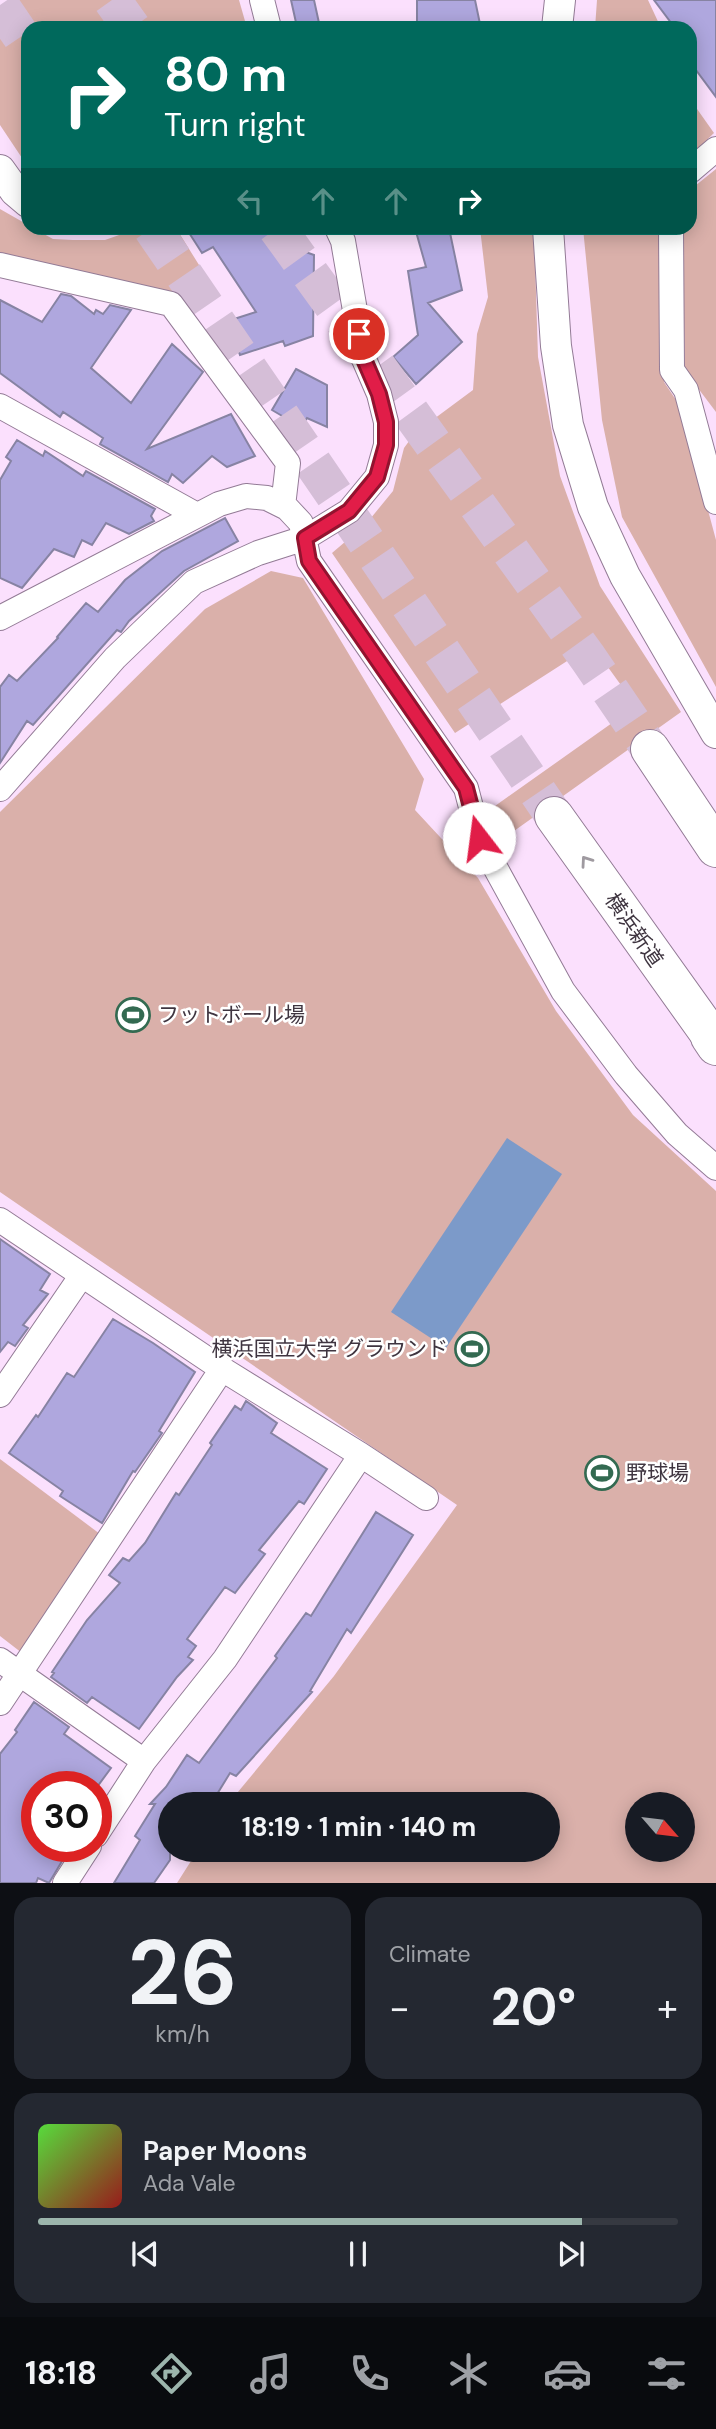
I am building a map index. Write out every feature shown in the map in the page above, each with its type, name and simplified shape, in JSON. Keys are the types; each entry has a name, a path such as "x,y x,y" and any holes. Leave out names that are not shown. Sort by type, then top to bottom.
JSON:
{"highway":[{"path":"650,749 716,848"},
{"path":"679,792 716,875"},
{"name":"横浜新道","path":"554,816 714,1042"}],"street":[{"path":"262,0 267,21"},
{"path":"558,21 560,0"},
{"path":"697,165 716,149"},
{"path":"0,170 21,196"},
{"path":"0,789 115,658 194,582 258,553 305,538 349,511 377,477 386,445 386,422 379,394 363,357 340,235"},
{"path":"548,235 556,346 568,425 593,508 625,576 716,733"},
{"path":"671,235 672,370 686,390 716,502"},
{"path":"0,265 171,303 288,463 283,506"},
{"path":"0,406 197,516"},
{"path":"0,618 219,504 246,496 267,498 287,508 300,523 309,561 466,788 479,838 563,990 626,1075 677,1134 716,1168"},
{"path":"0,1220 222,1369 426,1498"},
{"path":"0,1395 82,1275"},
{"path":"0,1703 10,1667 222,1369"},
{"path":"112,1810 144,1761 225,1659 361,1455"},
{"path":"10,1667 144,1761"},
{"path":"65,1883 79,1862"}],"shaded area":[{"path":"19,0 239,0 245,21 21,21 21,156 0,125 0,13"},
{"path":"597,0 648,0 658,21 596,21"},
{"path":"697,109 714,133 697,149"},
{"path":"716,169 716,412 685,371 682,235 697,235 697,184"},
{"path":"0,209 21,221 21,235 105,240 119,235 180,235 209,281 175,292 0,254"},
{"path":"481,235 534,235 538,357 560,476 600,586 681,712 514,831 495,806 636,706 592,645 455,733 332,553 366,524 393,491 404,448 415,433 473,390 477,334 488,297"},
{"path":"584,235 663,235 664,382 680,406 716,540 716,687 622,517 602,420"},
{"name":"横浜国立大学 グラウンド","path":"271,571 303,578 424,779 415,810 478,878 556,1011 633,1115 716,1191 716,1883 177,1883 190,1862 560,1862 560,1792 238,1792 334,1676 457,1505 0,1192 0,812 205,609"},
{"path":"0,1459 100,1534 22,1653 0,1636"}],"water":[{"path":"507,1138 562,1174 446,1348 391,1312"}],"building":[{"path":"291,0 314,0 319,21 296,21"},
{"path":"417,0 475,0 479,21 417,21"},
{"path":"654,0 716,0 716,97 697,71 697,21 670,21"},
{"path":"190,235 289,235 300,250 314,255 313,336 285,346 283,341 240,355 228,321 256,312 213,247 202,253"},
{"path":"417,235 450,235 462,290 428,303 462,342 416,384 393,357 418,335 408,271 426,267"},
{"path":"61,294 71,296 94,314 96,310 103,314 110,305 131,310 91,368 131,403 172,344 203,372 147,449 231,414 255,456 227,467 212,456 183,483 172,474 168,482 100,444 103,438 63,412 60,417 0,373 0,300 42,322"},
{"path":"296,369 327,385 327,427 307,418 301,427 272,410"},
{"path":"17,440 43,456 45,451 83,476 86,471 155,509 151,516 154,521 129,534 106,523 92,545 82,540 74,557 54,549 22,588 0,578 0,480 11,461 6,457"},
{"path":"225,518 238,541 184,571 129,621 121,632 117,630 33,725 27,721 0,763 0,687 9,675 17,681 58,638 86,603 98,612 125,580 162,551"},
{"path":"0,1239 50,1274 40,1290 48,1294 23,1325 28,1328 15,1346 8,1342 0,1352"},
{"path":"113,1319 195,1372 159,1431 162,1433 135,1472 133,1471 102,1523 60,1496 63,1491 9,1453 36,1415 38,1417 67,1373 74,1377"},
{"path":"246,1401 277,1423 271,1433 327,1469 304,1504 299,1501 259,1550 265,1554 235,1593 225,1587 187,1639 196,1646 188,1657 193,1660 177,1677 139,1729 92,1697 87,1703 51,1677 54,1673 52,1672 87,1620 120,1583 109,1575 123,1558 129,1561 145,1543 176,1493 179,1495 212,1445 210,1443 235,1406 241,1410"},
{"path":"376,1512 413,1535 351,1633 347,1629 310,1691 312,1692 236,1776 230,1773 218,1792 161,1792 187,1755 199,1763 277,1658 275,1656 306,1613 311,1616"},
{"path":"34,1702 69,1727 64,1734 111,1768 109,1771 21,1771 21,1862 61,1862 49,1883 38,1878 36,1883 0,1883 0,1754 17,1732 15,1730"},
{"path":"158,1796 158,1862 169,1862 154,1883 114,1883 140,1840 135,1836 155,1804 150,1804"}],"tunnel":[{"path":"112,0 127,21"},
{"path":"0,5 21,36"},
{"path":"157,235 554,816"},
{"path":"282,235 588,658 650,749"}],"place":[{"name":"フットボール場","path":"133,1015"},
{"name":"横浜国立大学 グラウンド","path":"472,1349"},
{"name":"野球場","path":"602,1473"}],"route":[{"path":"359,334 363,357 379,394 386,422 386,445 377,477 349,511 305,538 309,561 466,788 479,838"}]}
